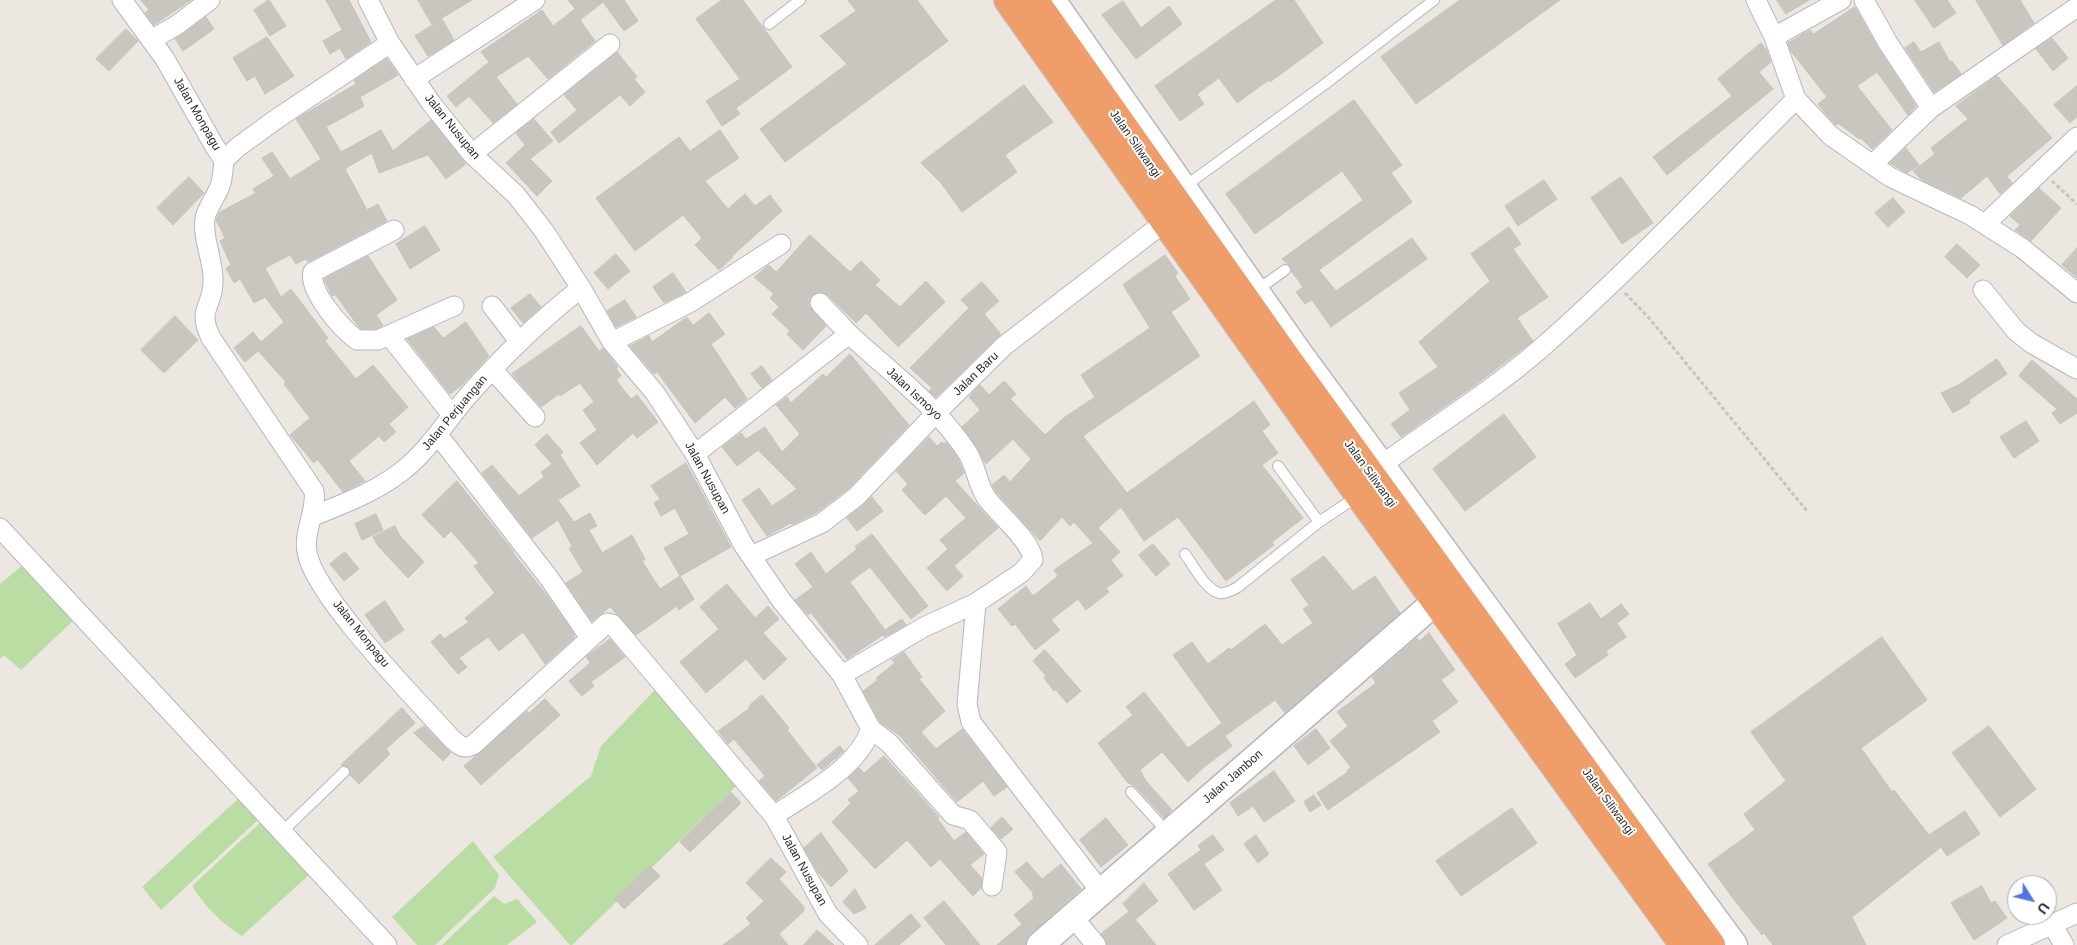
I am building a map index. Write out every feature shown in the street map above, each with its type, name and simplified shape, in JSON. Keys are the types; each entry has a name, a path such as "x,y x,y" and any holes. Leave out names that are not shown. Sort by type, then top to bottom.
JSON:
{"highway":[{"name":"Jalan Siliwangi","path":"1008,0 1354,499 1684,945"},
{"name":"Jalan Siliwangi","path":"1034,0 1294,356 1711,945"}],"street":[{"name":"Jalan Monpagu","path":"122,0 165,59 224,160 220,187 205,220 213,282 210,299 204,315 204,324 211,338 310,485 315,499 306,550 319,579 349,623 460,746 467,748 473,746 607,623 612,624 774,816"},
{"path":"151,40 177,25 210,0"},
{"name":"Jalan Nusupan","path":"368,0 390,43 414,79 472,154 516,195 544,231 581,288 612,342 656,393 695,454 751,556 781,600 842,675 870,730"},
{"path":"414,79 535,0"},
{"path":"994,0 1354,499 1426,610 1669,945"},
{"path":"1052,0 1256,290 1294,356 1383,464 1734,945"},
{"path":"1756,0 1774,37 1796,99 1831,136 1890,177 1970,214 2022,248 2077,293"},
{"path":"1774,37 1841,0"},
{"path":"1864,0 1888,43 1931,108"},
{"path":"1872,164 1931,108 2077,8"},
{"path":"224,160 238,147 275,120 390,43"},
{"path":"472,154 610,44"},
{"path":"1383,464 1473,402 1538,350 1614,282 1796,99"},
{"path":"1985,224 2077,137"},
{"name":"Jalan Baru","path":"751,556 788,540 836,512 880,474 936,413 1014,338 1157,228"},
{"path":"394,230 313,272 311,279 320,297 356,340 378,340 454,306"},
{"path":"612,342 691,302 781,244"},
{"name":"Jalan Perjuangan","path":"313,516 345,503 388,481 414,461 492,369 519,341 539,321 581,288"},
{"path":"1983,290 2016,331 2031,343 2077,369"},
{"name":"Jalan Ismoyo","path":"820,303 848,334 936,413 971,458 983,493 1024,541 1033,557 1033,560 1021,573 976,603 924,627 842,675"},
{"path":"492,306 519,341"},
{"path":"695,454 848,334"},
{"path":"389,335 452,415"},
{"path":"492,369 535,417"},
{"path":"438,434 544,571 590,638"},
{"path":"0,528 281,833 387,945"},
{"path":"976,603 967,704 971,722 1101,892"},
{"name":"Jalan Jambon","path":"1040,945 1426,610"},
{"path":"774,816 840,770 866,743 870,730 892,747 953,815 970,820 997,852 992,886"},
{"name":"Jalan Nusupan","path":"774,816 828,914 858,945"},
{"path":"2007,945 2077,914"},
{"path":"1073,917 1096,945"},
{"path":"2053,926 2064,945"}],"lane":[{"path":"769,24 800,0"},
{"path":"1184,187 1325,84 1434,0"},
{"path":"1256,290 1285,270"},
{"path":"1278,466 1319,522"},
{"path":"1185,554 1211,588 1220,593 1228,592 1238,587 1319,522 1354,499"},
{"path":"281,833 344,772"},
{"path":"1131,792 1168,833"}],"path":[{"path":"2041,172 2077,204"},
{"path":"1614,282 1649,318 1807,511"}],"green space":[{"path":"24,564 77,617 21,670 4,655 0,659 0,584"},
{"path":"656,689 736,786 570,945 493,857 591,776 601,746"},
{"path":"240,797 260,818 161,910 142,887"},
{"path":"263,820 311,873 242,936 214,914 192,886"},
{"path":"473,841 499,875 495,888 435,945 417,945 392,917"},
{"path":"494,896 504,904 517,899 537,922 507,945 442,945"}],"building":[{"path":"141,0 191,0 154,25 145,13 149,10"},
{"path":"269,0 286,26 270,36 254,10"},
{"path":"326,0 349,0 371,42 346,59 340,48 330,54 323,41 342,30"},
{"path":"418,0 472,0 432,24"},
{"path":"568,0 624,0 638,21 624,31 603,2 580,20 595,41 548,79 528,56 496,77 517,104 493,123 469,96 456,107 447,96 489,62 481,52 542,10 553,26 575,9"},
{"path":"722,0 743,0 792,67 736,108 740,114 722,126 706,101 740,79 696,19"},
{"path":"848,0 917,0 948,41 785,162 760,129 847,64 820,36 856,11"},
{"path":"1276,0 1294,0 1323,43 1270,82 1269,80 1237,103 1219,78 1197,94 1204,104 1180,121 1155,86"},
{"path":"1460,0 1560,0 1416,104 1381,57"},
{"path":"1777,0 1809,0 1786,14"},
{"path":"1915,0 1947,0 1956,13 1934,28"},
{"path":"1976,0 2020,0 2034,23 2003,45"},
{"path":"1123,1 1141,28 1169,6 1182,24 1136,59 1102,15"},
{"path":"1855,7 1879,49 1916,106 1908,115 1877,72 1857,86 1892,130 1872,149 1861,138 1859,139 1838,123 1836,125 1825,113 1818,104 1827,97 1790,50 1788,43 1810,30 1813,34"},
{"path":"206,17 214,29 183,51 175,39"},
{"path":"442,19 454,40 428,56 415,36"},
{"path":"126,29 138,41 109,71 96,59"},
{"path":"267,37 294,76 265,94 255,76 247,81 233,58"},
{"path":"2052,38 2068,58 2053,71 2036,49"},
{"path":"1914,42 1921,52 1939,42 1950,62 1952,61 1961,74 1934,92 1905,48"},
{"path":"1761,43 1766,49 1771,62 1759,72 1773,89 1667,175 1653,157 1732,96 1718,79"},
{"path":"617,52 637,77 634,79 645,92 630,106 620,95 559,143 551,132 577,110 564,95"},
{"path":"387,59 398,75 360,97 364,106 326,127 341,152 381,130 393,151 431,120 466,164 446,179 428,155 379,173 372,153 346,168 346,171 367,210 378,204 387,221 308,262 305,259 296,264 290,255 265,268 281,297 291,289 328,338 325,341 356,379 373,365 408,407 389,424 396,432 384,442 379,436 349,461 365,481 343,492 317,459 314,463 290,435 310,418 284,384 286,382 258,351 245,362 234,348 253,332 261,342 284,322 265,297 254,303 240,279 234,283 226,268 231,265 220,241 225,238 216,220 220,212 256,193 253,189 274,176 262,158 272,152 290,179 321,159 296,119 356,84 354,80"},
{"path":"1997,76 2052,138 2007,176 2012,183 2000,194 1987,176 1961,198 1922,180 1913,171 1935,154 1931,148 1968,119 1956,106"},
{"path":"1024,85 1053,122 1005,155 1017,172 962,212 941,183 921,163"},
{"path":"2077,86 2077,117 2070,123 2054,105"},
{"path":"1354,100 1402,165 1391,173 1412,202 1319,270 1336,291 1412,238 1427,259 1331,327 1312,300 1305,304 1296,292 1303,287 1290,266 1282,259 1363,200 1342,171 1255,234 1226,194"},
{"path":"534,119 553,141 530,159 552,181 537,196 506,163 525,145 516,133"},
{"path":"720,130 739,158 705,181 728,209 745,194 755,206 770,195 782,211 719,270 695,245 702,238 683,215 635,251 596,198 679,137 690,151"},
{"path":"1906,148 1919,165 1907,173 1890,163"},
{"path":"189,177 204,193 173,225 157,208"},
{"path":"1621,177 1653,223 1622,244 1591,198"},
{"path":"1544,180 1557,199 1518,226 1505,206"},
{"path":"2039,188 2061,208 2031,241 2015,230 2020,225 2010,216"},
{"path":"1893,198 1905,212 1888,227 1875,213"},
{"path":"425,226 440,250 410,269 396,244"},
{"path":"1509,227 1521,244 1513,249 1548,297 1517,318 1533,341 1401,437 1391,424 1410,410 1399,393 1438,367 1419,342 1490,281 1471,254"},
{"path":"810,235 850,272 861,261 880,280 875,285 900,307 926,281 945,302 898,347 866,313 856,323 828,295 817,292 809,299 809,306 826,326 803,350 787,334 790,331 772,314 779,307 770,298 774,294 754,277 769,265 776,272"},
{"path":"1957,244 1980,265 1967,278 1945,257"},
{"path":"2077,248 2077,278 2062,265"},
{"path":"616,254 630,271 608,289 594,273"},
{"path":"1165,255 1178,273 1175,276 1190,299 1171,312 1200,356 1083,436 1127,493 1254,401 1270,425 1262,431 1278,453 1262,465 1303,518 1272,542 1274,545 1226,581 1178,517 1144,541 1121,507 1098,528 1120,552 1111,560 1123,576 1106,588 1109,592 1086,610 1078,599 1051,620 1060,630 1035,650 1015,624 1012,626 998,609 1026,586 1033,596 1058,576 1054,570 1093,543 1074,522 1070,526 1062,517 1040,541 997,493 992,485 1004,475 1010,482 1031,459 1013,439 986,464 962,427 980,410 969,397 980,385 989,395 1004,381 1016,394 1010,399 1045,435 1065,417 1095,397 1081,375 1150,328 1123,285"},
{"path":"368,256 397,300 376,315 383,325 376,329 361,329 335,294 333,296 331,294 324,279"},
{"path":"673,273 686,292 664,303 653,287"},
{"path":"982,282 999,301 984,314 1001,334 936,397 929,391 932,388 910,368 969,308 961,300"},
{"path":"530,294 541,307 523,323 511,308"},
{"path":"625,300 636,317 616,327 607,311"},
{"path":"709,313 725,334 711,344 747,399 735,408 725,397 695,423 657,372 654,374 630,346 649,336 652,342 687,317 693,325"},
{"path":"175,316 198,340 164,373 141,350"},
{"path":"466,322 489,356 462,385 450,394 407,339 434,327 443,338"},
{"path":"581,326 599,351 603,348 618,367 616,368 621,376 616,380 631,399 637,395 658,422 637,438 633,433 597,465 580,443 597,430 583,410 594,402 580,383 560,396 559,394 541,407 512,374"},
{"path":"850,354 909,425 848,489 816,513 793,524 791,523 767,536 742,500 759,488 772,506 797,489 758,450 737,466 722,447 741,433 746,439 765,427 782,452 800,434 776,405 787,397 791,403 823,374 826,377"},
{"path":"1997,359 2007,374 1969,400 1970,403 1953,413 1941,393 1960,384"},
{"path":"2032,360 2077,399 2077,413 2060,424 2052,413 2057,409 2019,376"},
{"path":"762,366 772,380 762,388 751,374"},
{"path":"1504,414 1536,457 1465,511 1433,469"},
{"path":"2026,421 2039,441 2014,458 2000,437"},
{"path":"547,434 563,452 560,455 580,486 558,500 574,522 590,513 597,526 589,530 602,553 632,535 645,559 642,561 660,589 680,576 694,599 679,610 677,606 636,635 610,607 592,621 566,583 583,572 569,548 572,546 558,520 532,538 482,473 492,465 519,496 544,477 541,472 552,464 535,445"},
{"path":"929,437 937,446 942,442 944,444 946,442 958,458 964,473 955,481 998,528 954,566 963,576 947,591 927,568 948,549 940,540 966,518 946,496 925,515 902,490 908,484 896,471"},
{"path":"686,463 731,547 680,576 664,548 689,534 675,508 661,516 654,503 660,499 651,486"},
{"path":"457,481 514,552 574,634 574,638 545,664 523,632 499,651 488,637 459,658 467,667 458,674 431,642 440,634 444,639 469,622 465,618 495,593 474,566 479,563 451,531 444,538 422,515"},
{"path":"872,497 883,511 857,531 847,518"},
{"path":"376,514 383,530 362,540 355,524"},
{"path":"395,526 400,536 424,562 408,578 378,546 373,537"},
{"path":"872,534 928,606 911,619 870,567 850,582 885,630 902,619 906,625 885,637 883,635 847,659 811,613 808,615 795,600 813,587 795,564 811,552 826,574"},
{"path":"1153,544 1170,564 1156,576 1139,555"},
{"path":"345,552 359,569 344,581 330,564"},
{"path":"1324,556 1353,591 1375,576 1400,613 1285,713 1275,700 1225,736 1232,746 1188,782 1162,752 1140,770 1146,781 1172,810 1164,818 1136,787 1127,782 1098,743 1133,715 1126,707 1144,692 1188,748 1222,723 1173,655 1192,642 1208,664 1229,648 1231,650 1265,624 1282,645 1313,623 1303,609 1309,605 1291,580"},
{"path":"727,584 755,618 768,606 779,619 763,633 787,659 764,680 746,659 706,693 680,662 719,629 700,607"},
{"path":"385,601 404,630 385,643 365,615"},
{"path":"1590,603 1601,619 1621,604 1629,614 1617,623 1626,637 1606,651 1608,655 1575,678 1565,664 1577,655 1558,624"},
{"path":"1429,633 1455,670 1441,680 1458,702 1432,721 1440,732 1328,810 1317,793 1348,772 1351,767 1330,741 1348,726 1337,712 1376,683 1372,677 1417,638 1419,641"},
{"path":"1882,637 1927,700 1861,748 1892,792 1894,790 1929,835 1965,811 1980,834 1947,856 1941,847 1852,917 1866,945 1773,945 1764,933 1762,935 1708,864 1755,830 1744,814 1786,781 1751,732"},
{"path":"610,639 625,657 591,682 594,686 582,696 569,681 590,663 586,657"},
{"path":"1045,650 1081,691 1067,703 1056,690 1054,691 1044,678 1046,676 1033,661"},
{"path":"904,652 922,677 919,679 945,711 921,732 936,749 962,729 1007,787 994,796 983,781 957,802 899,735 880,722 863,691 878,680 876,678 895,663 892,660"},
{"path":"762,695 789,728 787,730 817,768 776,801 759,781 765,776 734,739 728,744 718,731 750,708 749,706"},
{"path":"545,699 560,715 481,785 464,766 527,711 529,713"},
{"path":"402,708 415,723 386,749 390,754 359,784 350,775 349,768 341,765"},
{"path":"424,726 451,753 443,761 414,733"},
{"path":"1989,726 2036,789 2000,817 1952,753"},
{"path":"1316,729 1330,748 1308,765 1294,746"},
{"path":"840,746 844,751 822,770 817,765"},
{"path":"884,756 939,817 937,818 954,841 966,832 984,854 970,865 982,878 981,888 973,896 940,859 931,867 907,840 875,869 832,822 851,803 848,800 859,791 848,778 859,768 864,773"},
{"path":"1274,771 1295,801 1264,822 1253,806 1238,816 1230,803"},
{"path":"731,792 741,803 690,852 680,842"},
{"path":"1314,795 1321,805 1310,812 1304,802"},
{"path":"1512,808 1537,843 1461,896 1436,861"},
{"path":"1002,817 1013,829 1001,839 991,828"},
{"path":"1106,818 1128,845 1101,867 1080,840"},
{"path":"821,833 848,871 831,887 817,871 804,848"},
{"path":"1213,835 1224,850 1204,864 1222,890 1194,910 1168,874 1201,850 1198,846"},
{"path":"1256,835 1269,854 1258,863 1244,844"},
{"path":"771,858 786,872 779,879 804,907 804,911 779,934 788,945 723,945 751,924 746,918 764,901 746,883"},
{"path":"1027,862 1042,879 1061,864 1081,889 1030,934 1025,945 997,945 1022,924 1014,915 1034,898 1032,895 1034,894 1015,872"},
{"path":"650,866 660,876 624,909 615,899"},
{"path":"1144,883 1158,901 1136,919 1123,904"},
{"path":"1982,886 1991,903 1995,901 2007,918 1974,940 1951,903"},
{"path":"855,889 866,908 854,914 843,902"},
{"path":"944,901 980,945 946,945 924,918"},
{"path":"1129,912 1156,945 1107,945 1101,934"},
{"path":"911,914 921,926 899,945 875,945"},
{"path":"817,930 834,945 804,945"}]}
